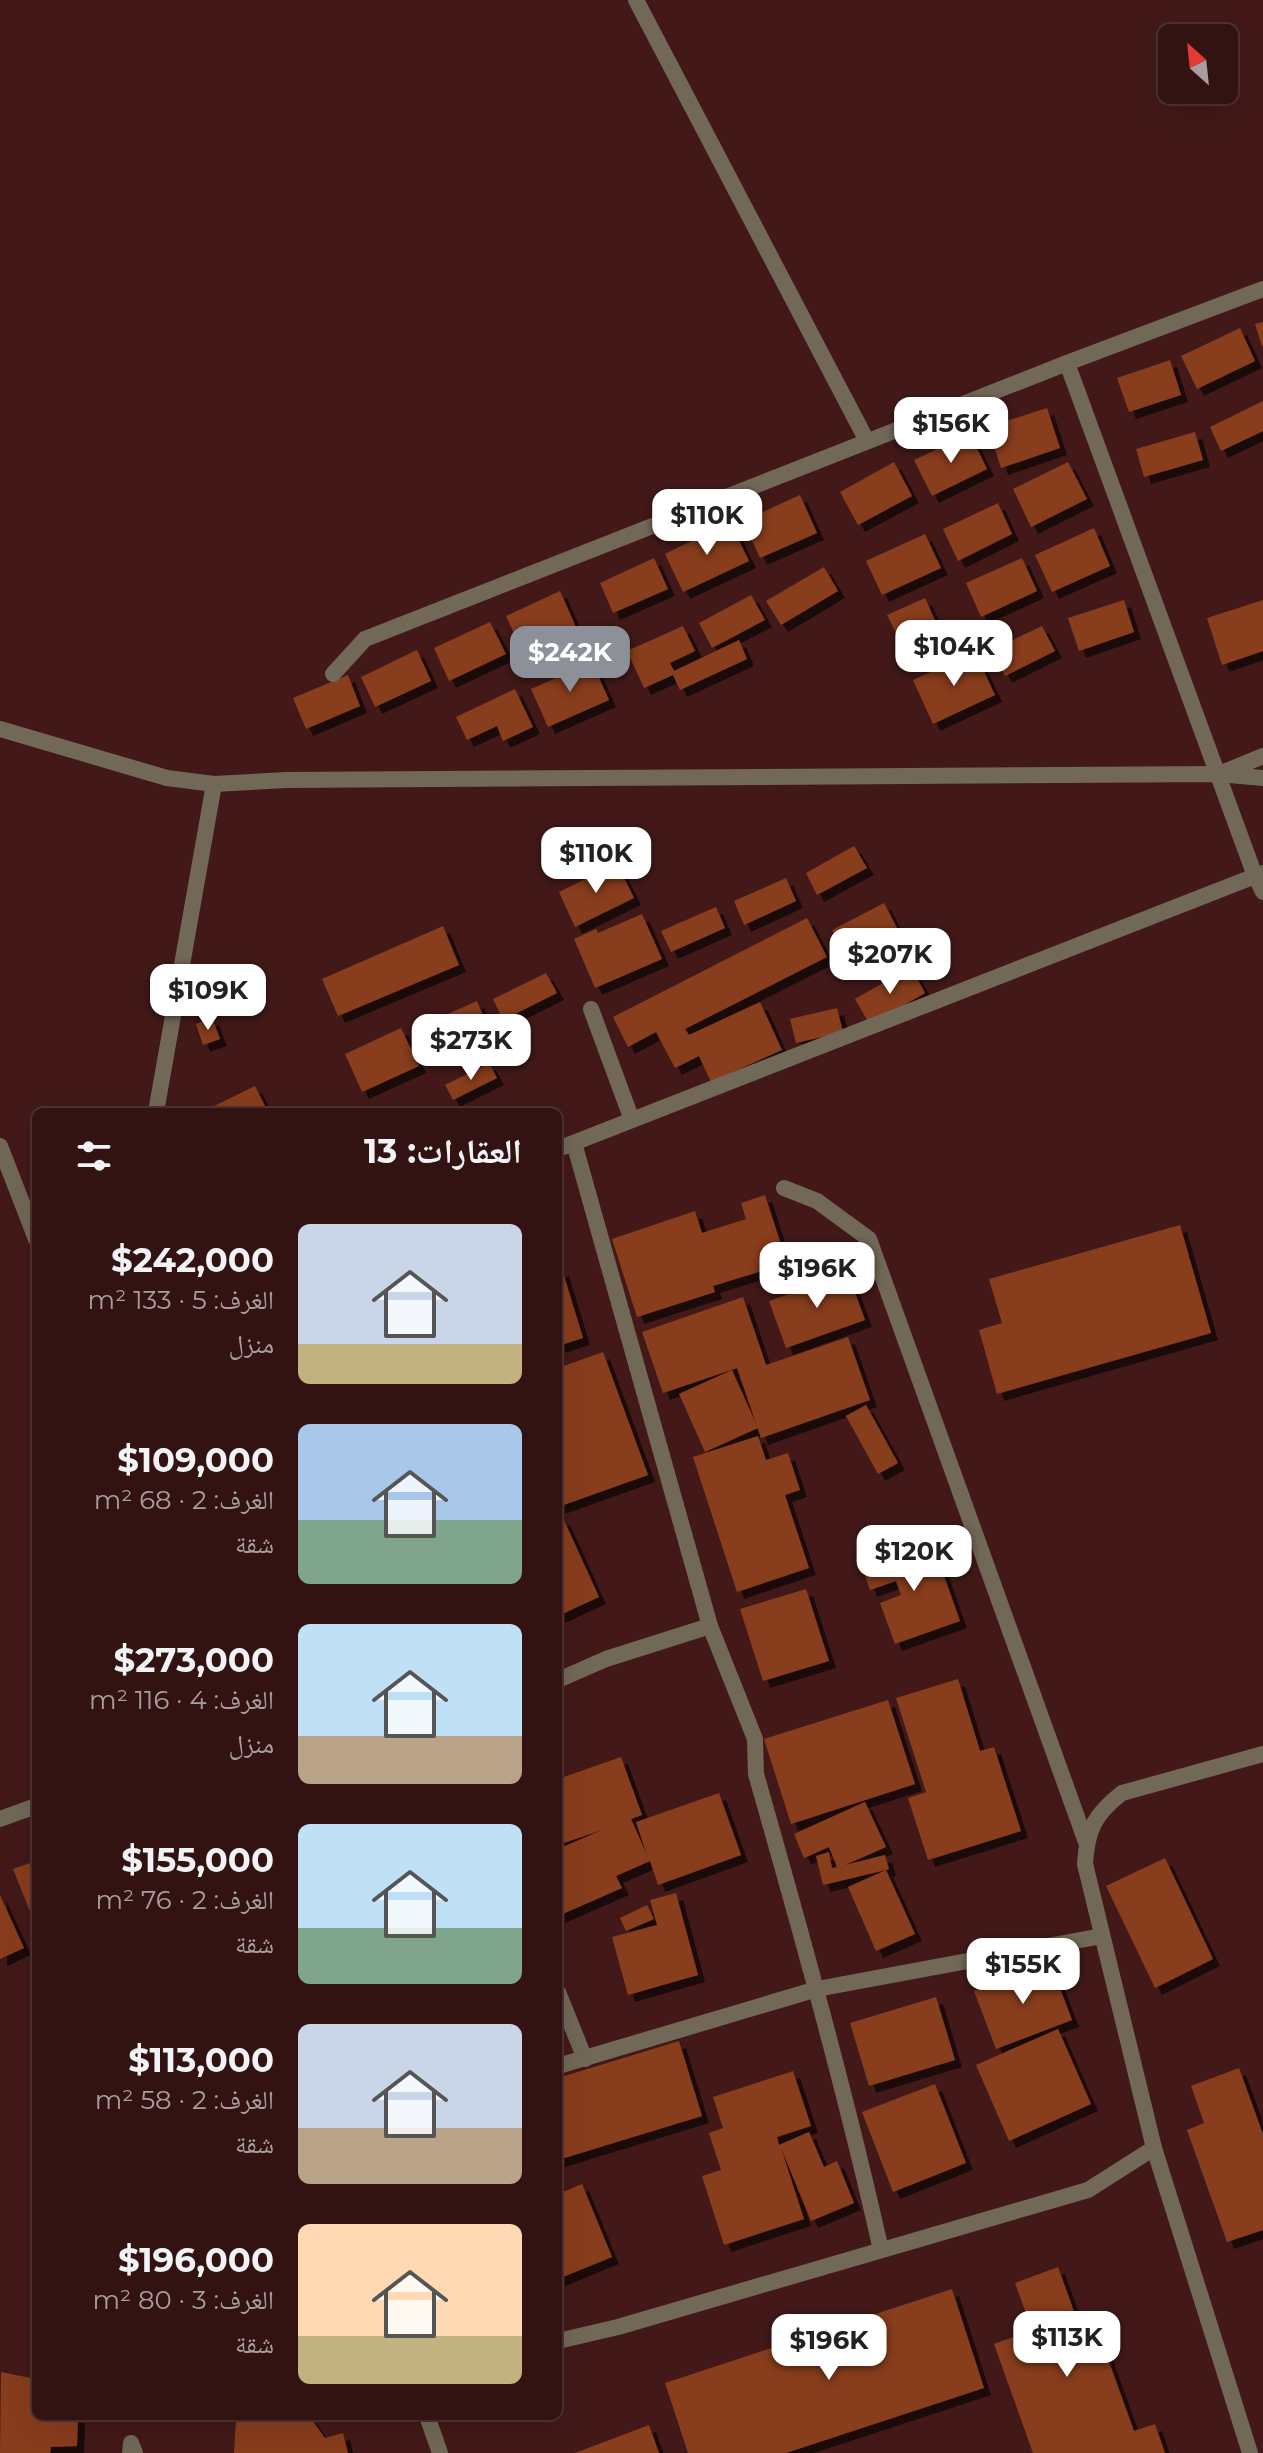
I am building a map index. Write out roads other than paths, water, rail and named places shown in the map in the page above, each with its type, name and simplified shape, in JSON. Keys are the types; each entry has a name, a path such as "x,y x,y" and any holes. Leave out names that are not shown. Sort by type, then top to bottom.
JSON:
{"street":[{"path":"636,0 867,441"},
{"path":"333,674 365,639 1263,289"},
{"path":"1067,363 1263,892"},
{"path":"0,729 167,778 214,784 286,780 1218,774 1263,778"},
{"path":"1218,774 1263,756"},
{"path":"157,1108 214,784"},
{"path":"881,2250 817,1989 756,1774 755,1739 710,1626 566,1146 1259,875"},
{"path":"591,1009 632,1120"},
{"path":"0,1146 32,1229"},
{"path":"784,1188 817,1201 869,1239 1086,1842"},
{"path":"562,1678 606,1659 710,1626"},
{"path":"1250,2453 1154,2148 1085,1864 1086,1842 1093,1823 1105,1807 1122,1793 1263,1754"},
{"path":"0,1819 32,1807"},
{"path":"562,2065 817,1989 1102,1936"},
{"path":"562,2002 585,2059"},
{"path":"562,2340 618,2327 1088,2190 1154,2148"},
{"path":"428,2420 440,2453"}]}
